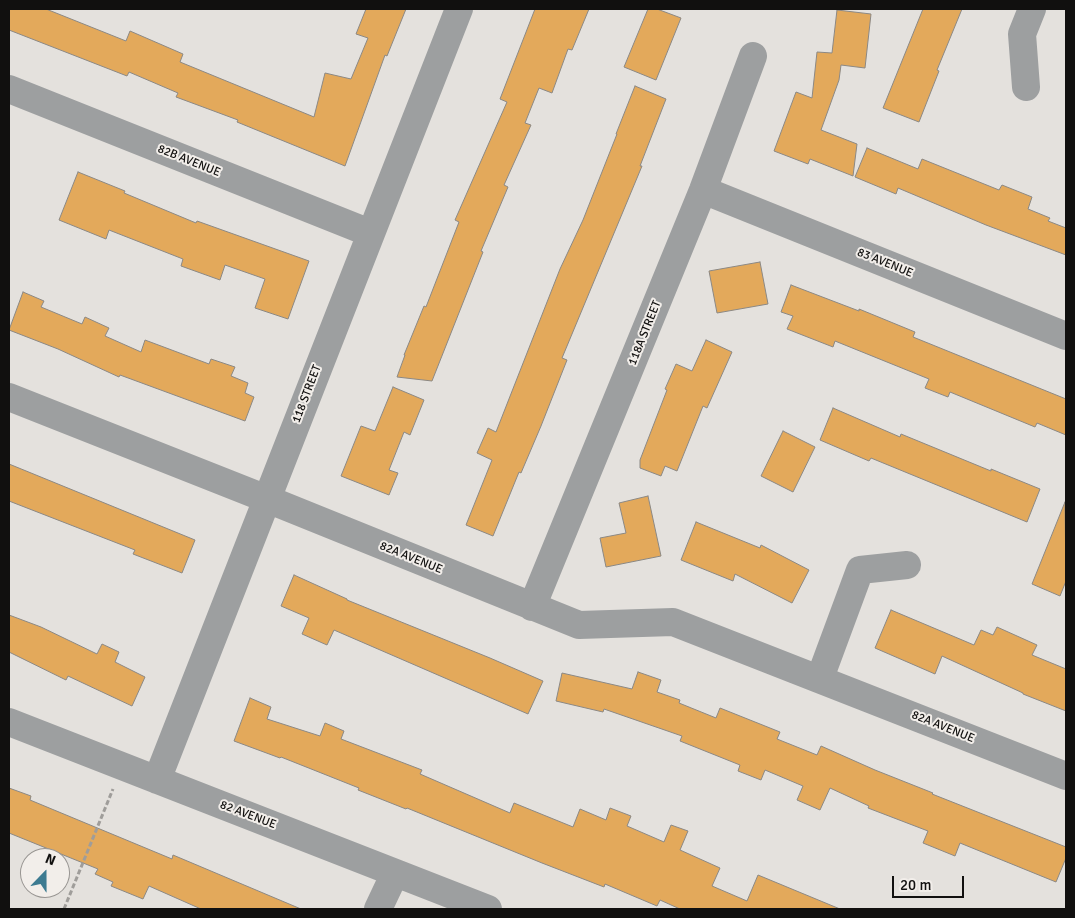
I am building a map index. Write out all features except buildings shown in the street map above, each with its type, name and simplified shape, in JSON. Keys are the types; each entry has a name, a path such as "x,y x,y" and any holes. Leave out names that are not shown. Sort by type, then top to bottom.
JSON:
{"street":[{"name":"118 STREET","path":"157,780 459,9"},
{"path":"1026,87 1022,34 1032,9"},
{"name":"118A STREET","path":"532,607 703,190 752,56"},
{"name":"82B AVENUE","path":"9,89 370,233"},
{"name":"83 AVENUE","path":"703,190 1066,336"},
{"name":"82A AVENUE","path":"9,397 579,625 673,622 1066,776"},
{"path":"820,678 860,570 907,565"},
{"name":"82 AVENUE","path":"9,722 488,909"},
{"path":"378,909 395,872"}],"path":[{"path":"64,909 113,789"}]}
